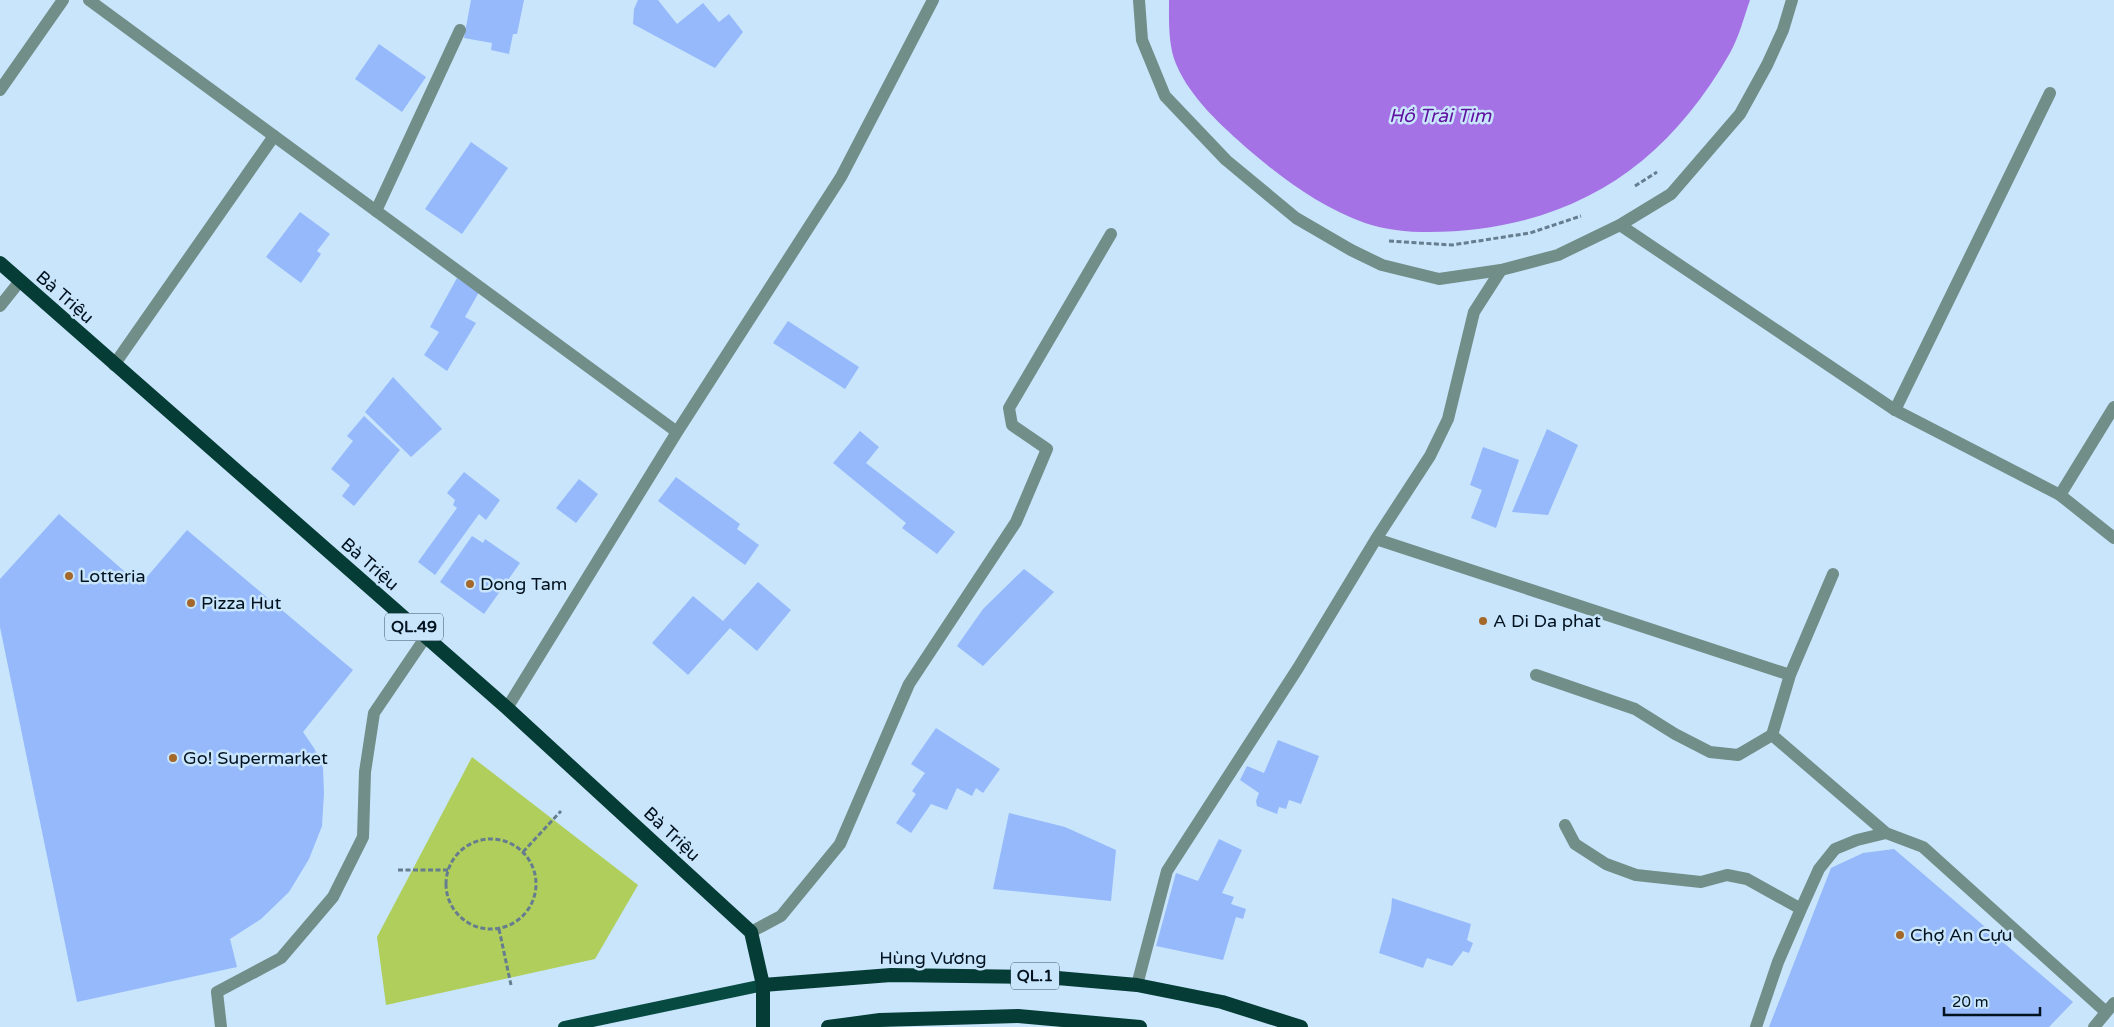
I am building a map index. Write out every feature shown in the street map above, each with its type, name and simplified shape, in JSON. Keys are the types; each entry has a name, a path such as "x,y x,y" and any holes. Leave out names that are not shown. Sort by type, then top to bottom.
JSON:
{"highway":[{"name":"Bà Triệu","path":"0,263 507,708 751,932"},
{"path":"751,932 763,985 763,1027"},
{"name":"Hùng Vương","path":"763,985 891,975 1046,976 1137,985 1222,1002 1301,1027"},
{"path":"828,1027 880,1020 1018,1016 1133,1026"}],"main road":[{"name":"Hùng Vương","path":"564,1027 763,985"}],"street":[{"path":"0,90 63,0"},
{"path":"89,0 677,432"},
{"path":"507,708 677,432 841,177 933,0"},
{"path":"1139,0 1142,40 1165,96 1226,160 1296,218 1382,266 1439,279 1501,270 1558,255 1620,225 1671,194 1740,114 1767,65 1783,30 1792,0"},
{"path":"376,211 460,30"},
{"path":"1894,410 2050,93"},
{"path":"114,365 274,136"},
{"path":"1620,225 1894,410 2060,495 2114,538"},
{"path":"751,932 781,916 840,844 909,684 1016,522 1047,449 1012,425 1009,408 1110,234"},
{"path":"1137,985 1167,871 1298,668 1376,539 1430,456 1448,419 1474,312 1501,270"},
{"path":"0,306 20,281"},
{"path":"2060,495 2114,407"},
{"path":"1376,539 1790,675"},
{"path":"1536,675 1635,709 1675,734 1710,752 1738,755 1772,735 1790,675 1833,574"},
{"path":"221,1027 217,992 281,958 333,896 363,837 365,772 374,713 426,638"},
{"path":"1772,735 1886,832 1923,847 2110,1008 2094,1027"},
{"path":"1565,825 1575,844 1606,864 1636,875 1701,882 1727,875 1747,879 1801,909"},
{"path":"1756,1027 1778,962 1819,869 1835,849 1857,840 1886,832"}],"path":[{"path":"1634,187 1665,168"},
{"path":"1388,241 1452,245 1530,233 1586,214"},
{"path":"523,852 561,812"},
{"path":"491,838 506,841 529,858 535,872 537,886 533,901 519,919 499,929 483,929 469,924 457,914 449,902 446,887 448,870 454,859 464,848 477,841 491,838"},
{"path":"398,870 448,870"},
{"path":"499,929 511,985"}],"green space":[{"path":"472,757 638,885 595,959 386,1005 377,937"}],"water":[{"name":"Hồ Trái Tim","path":"1169,0 1750,0 1733,47 1707,89 1682,121 1655,149 1626,173 1593,193 1558,209 1520,221 1478,229 1421,232 1392,230 1349,217 1304,192 1276,172 1228,131 1190,89 1176,64 1173,57 1170,32"}],"building":[{"path":"471,0 524,0 517,34 513,34 509,54 491,50 492,43 464,38"},
{"path":"638,0 658,0 677,24 703,3 719,22 729,14 743,32 715,68 633,24 634,9"},
{"path":"379,44 426,77 402,112 355,79"},
{"path":"471,142 508,168 462,234 425,209"},
{"path":"300,212 330,234 317,251 321,254 301,283 266,257"},
{"path":"457,278 479,292 465,317 476,323 447,371 424,355 439,332 430,327"},
{"path":"788,321 859,367 845,389 773,343"},
{"path":"393,377 442,429 411,457 365,412"},
{"path":"364,416 400,450 354,506 342,496 350,485 331,469 353,441 347,436"},
{"path":"1547,429 1578,445 1548,515 1512,512"},
{"path":"860,431 879,447 866,463 955,532 937,554 902,528 906,523 833,463"},
{"path":"1483,447 1519,460 1496,528 1471,518 1482,490 1470,485"},
{"path":"464,472 500,500 486,520 479,514 435,575 418,562 457,508 453,505 455,500 447,493"},
{"path":"676,477 740,524 737,529 759,545 745,565 658,501"},
{"path":"579,479 598,494 576,523 556,508"},
{"name":"Go! Supermarket","path":"59,514 140,585 187,530 353,670 303,732 314,748 323,768 322,826 309,859 289,892 261,919 230,939 237,967 77,1002 0,627 0,579"},
{"path":"472,536 483,543 485,539 520,563 484,614 440,582"},
{"path":"1024,569 1054,592 983,666 957,646 983,609"},
{"path":"758,582 791,610 757,651 730,628 688,675 652,643 693,596 723,621"},
{"path":"936,728 1000,769 983,793 976,788 972,796 957,788 947,810 931,804 911,833 896,823 916,794 912,791 925,773 911,764"},
{"path":"1278,740 1319,756 1301,804 1289,800 1286,809 1279,807 1277,814 1257,806 1256,801 1259,793 1240,780 1247,766 1264,773"},
{"path":"1009,813 1065,827 1116,850 1111,901 993,889"},
{"path":"1219,839 1242,850 1222,893 1234,897 1231,904 1246,909 1243,919 1236,917 1223,960 1156,946 1176,873 1198,881"},
{"name":"Chợ An Cựu","path":"1894,849 2073,1002 2049,1027 1769,1027 1831,868 1863,853"},
{"path":"1392,898 1471,924 1467,940 1473,943 1469,953 1463,951 1452,966 1427,958 1423,968 1379,953 1391,911"}],"place":[{"name":"Lotteria","path":"69,576"},
{"name":"Dong Tam","path":"470,584"},
{"name":"Pizza Hut","path":"191,603"},
{"name":"A Di Da phat","path":"1483,621"},
{"name":"Go! Supermarket","path":"173,758"},
{"name":"Chợ An Cựu","path":"1900,935"}]}
